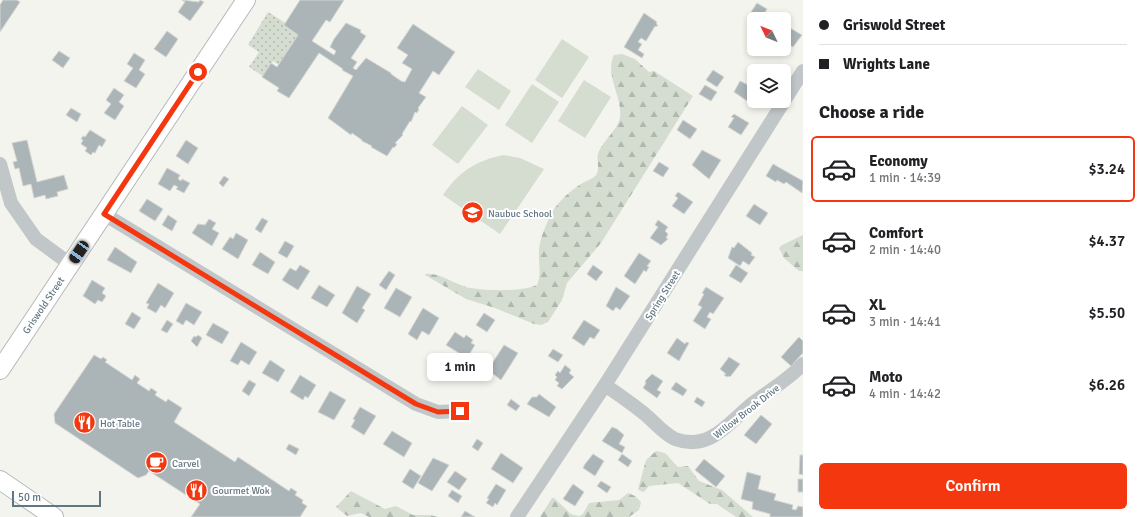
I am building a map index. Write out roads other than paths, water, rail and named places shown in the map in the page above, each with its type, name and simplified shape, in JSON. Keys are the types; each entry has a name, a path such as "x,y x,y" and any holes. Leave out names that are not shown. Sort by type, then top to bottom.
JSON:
{"main road":[{"name":"Griswold Street","path":"0,370 246,0"},
{"path":"0,480 54,517"}],"street":[{"name":"Spring Street","path":"517,517 605,386 803,71"},
{"path":"0,164 11,202 36,239 70,264"},
{"path":"104,214 416,404 438,412 460,411"},
{"name":"Willow Brook Drive","path":"605,386 641,411 667,434 682,441 695,442 709,439 720,433 752,404 783,382 803,364"}],"place":[{"name":"Naubuc School","path":"472,213"},
{"name":"Hot Table","path":"85,423"},
{"name":"Carvel","path":"156,463"},
{"name":"Gourmet Wok","path":"197,490"}]}
